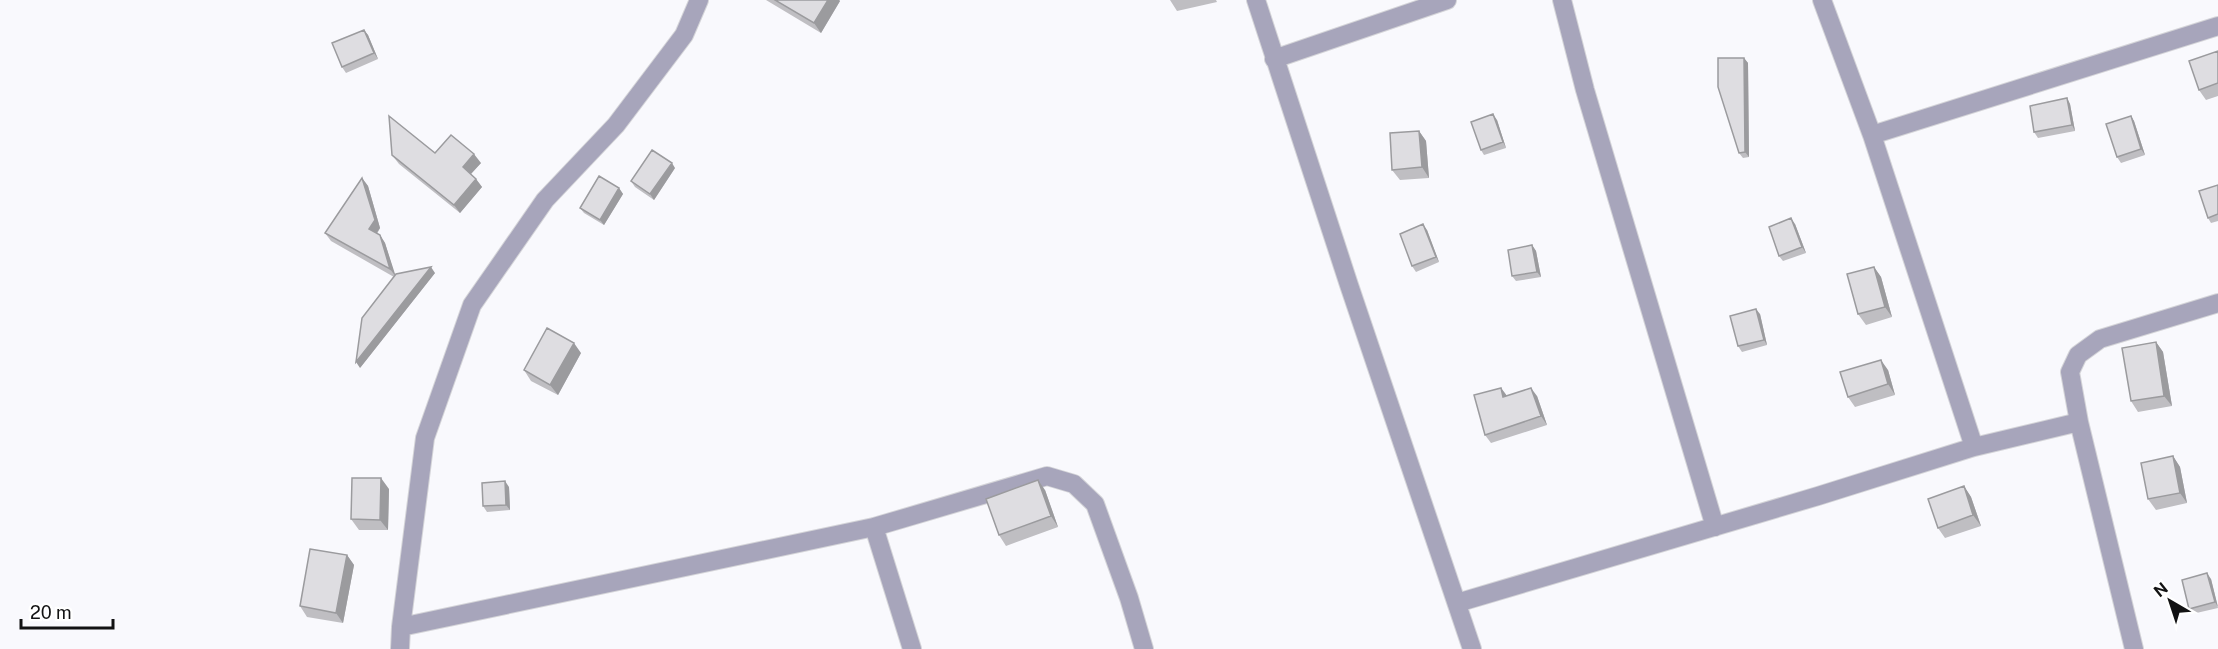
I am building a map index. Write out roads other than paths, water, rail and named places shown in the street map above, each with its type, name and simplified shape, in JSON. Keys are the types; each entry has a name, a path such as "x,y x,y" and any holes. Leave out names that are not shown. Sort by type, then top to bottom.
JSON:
{"street":[{"path":"399,649 425,438 472,305 546,200 616,125 684,35 699,0"},
{"path":"1256,0 1472,649"},
{"path":"1274,59 1447,0"},
{"path":"1562,0 1584,90 1715,527"},
{"path":"1822,0 1872,135 1974,447"},
{"path":"1872,135 2218,26"},
{"path":"2134,649 2079,422 2070,372 2078,356 2100,339 2218,303"},
{"path":"1458,603 1974,447 2079,422"},
{"path":"400,627 874,527 1047,476 1074,484 1095,504 1129,598 1144,649"},
{"path":"874,527 912,649"}]}
